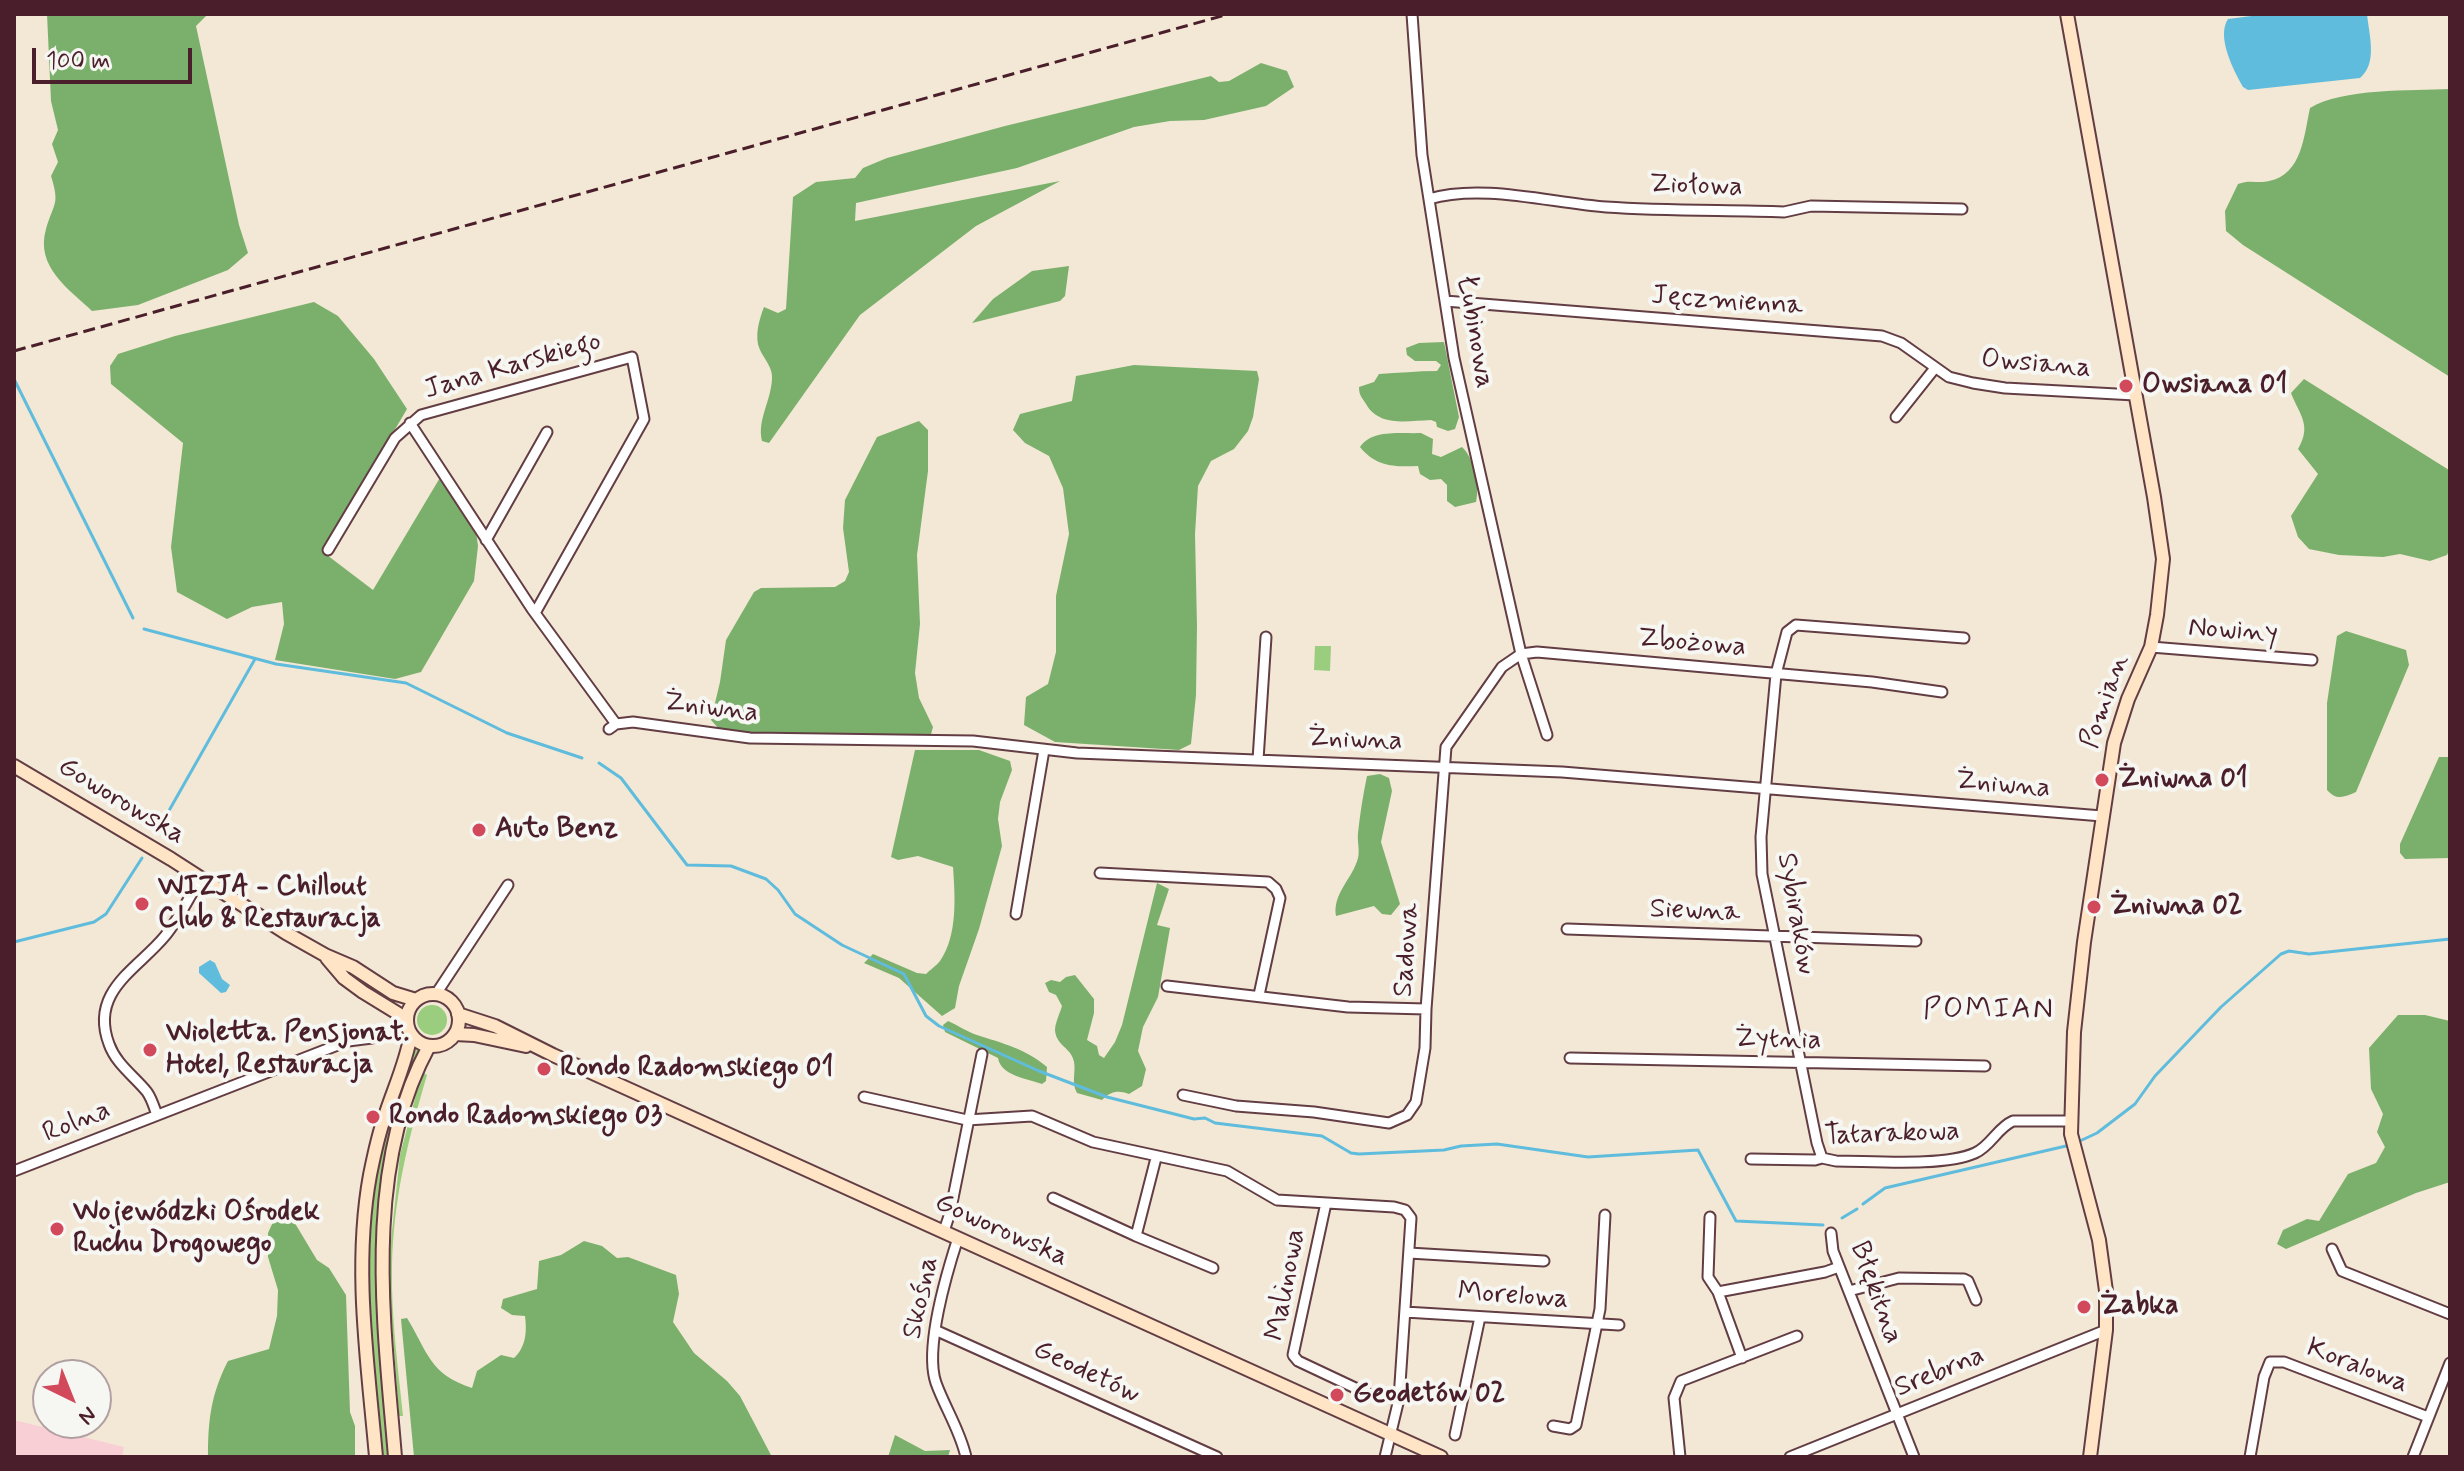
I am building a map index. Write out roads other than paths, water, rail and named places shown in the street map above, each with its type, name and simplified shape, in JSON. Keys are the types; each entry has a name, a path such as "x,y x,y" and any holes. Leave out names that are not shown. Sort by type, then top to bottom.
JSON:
{"street":[{"name":"Łubinowa","path":"1412,14 1422,155 1445,301 1469,426 1521,654"},
{"name":"Pomian","path":"2067,14 2163,559 2151,647 2118,728 2102,816 2077,994 2071,1134 2103,1261 2107,1301 2090,1457"},
{"name":"Ziołowa","path":"1429,199 1450,192 1605,207 1784,212 1811,206 1962,209"},
{"name":"Jęczmienna","path":"1445,301 1882,336 1901,343 1935,368"},
{"name":"Jana Karskiego","path":"410,423 421,415 632,357 644,419 535,613"},
{"name":"Owsiana","path":"1935,368 1949,377 2005,388 2135,395"},
{"path":"1896,417 1935,368"},
{"path":"328,550 395,438 410,423 535,613"},
{"path":"486,540 547,432"},
{"name":"Żniwna","path":"535,613 612,726 633,722 750,738 973,741 1044,750 1443,766 1767,788 2102,816"},
{"name":"Sybiraków","path":"1822,1158 1760,856 1776,674 1787,632 1796,625 1964,638"},
{"path":"1258,760 1266,637"},
{"name":"Nowiny","path":"2151,647 2312,660"},
{"name":"Zbożowa","path":"1521,654 1537,652 1872,682 1942,692"},
{"path":"1521,654 1547,735"},
{"name":"Sadowa","path":"1183,1095 1236,1106 1314,1112 1389,1123 1407,1115 1416,1102 1425,1048 1443,766 1449,741 1502,667 1521,654"},
{"path":"1016,914 1044,750"},
{"name":"Goworowska","path":"14,766 325,955 353,967 393,993 416,1000"},
{"path":"1100,873 1268,882 1280,898 1259,995"},
{"name":"Rolna","path":"157,1115 150,1097 110,1048 105,1027 106,1009 116,984 169,932 201,878"},
{"path":"436,994 508,885"},
{"name":"Siewna","path":"1567,929 1916,941"},
{"name":"Goworowska","path":"325,955 344,978 407,1019"},
{"path":"1167,986 1348,1007 1426,1009"},
{"path":"376,1457 363,1303 364,1224 376,1148 383,1119 406,1058 411,1034 408,1012 422,996 436,994 450,1001 458,1014 455,1034 444,1044 422,1044 411,1034"},
{"name":"Goworowska","path":"458,1014 495,1026 1441,1457"},
{"name":"Goworowska","path":"455,1034 541,1049"},
{"name":"Rolna","path":"14,1171 348,1041 372,1038"},
{"path":"395,1457 383,1303 382,1240 396,1142 406,1104 429,1046"},
{"path":"944,1231 982,1054"},
{"name":"Żytnia","path":"1570,1058 1985,1066"},
{"path":"864,1097 967,1120 1032,1116 1093,1142 1227,1171 1273,1199 1405,1210 1411,1218 1399,1399 1385,1457"},
{"name":"Tatarakowa","path":"1751,1159 1822,1158 1836,1161 1957,1158 1969,1156 1987,1146 2006,1124 2013,1121 2070,1121"},
{"path":"1136,1236 1156,1158"},
{"path":"1053,1198 1213,1268"},
{"name":"Malinowa","path":"1326,1203 1293,1355 1298,1361 1368,1394 1399,1399"},
{"path":"1553,1426 1570,1429 1576,1425 1600,1309 1605,1215"},
{"path":"1710,1217 1709,1282 1718,1292 1742,1358"},
{"name":"Błękitna","path":"1831,1233 1833,1251 1914,1457"},
{"name":"Skośna","path":"958,1238 932,1354 936,1382 966,1457"},
{"path":"2332,1249 2342,1271 2450,1314"},
{"path":"1409,1253 1544,1261"},
{"path":"1718,1292 1839,1267"},
{"path":"1849,1291 1899,1278 1964,1279 1968,1281 1976,1300"},
{"name":"Morelowa","path":"1405,1312 1619,1325"},
{"path":"1455,1435 1480,1317"},
{"name":"Geodetów","path":"935,1330 1217,1457"},
{"name":"Srebrna","path":"1790,1457 2106,1330"},
{"path":"1680,1457 1674,1398 1677,1386 1688,1377 1797,1336"},
{"name":"Koralowa","path":"2250,1457 2264,1377 2270,1362 2284,1362 2428,1417"},
{"path":"2413,1457 2450,1363"}],"water":[{"path":"2267,14 2367,14 2371,57 2366,72 2360,78 2248,90 2243,87 2228,54 2225,26 2228,19"},
{"path":"210,960 215,963 222,979 230,985 226,992 221,993 199,973 199,967"}],"waterway":[{"path":"14,379 133,618"},
{"path":"144,629 276,664 406,683 507,733 582,758"},
{"path":"158,830 255,659"},
{"path":"599,763 621,778 687,865 731,866 766,879 795,914 842,945 904,974 926,1016 939,1026 1039,1071 1107,1097 1194,1119 1205,1118 1215,1123 1322,1136 1351,1153 1359,1154 1497,1144 1588,1157 1698,1150 1736,1221 1823,1225"},
{"path":"14,942 94,922 106,914 142,858"},
{"path":"2082,1140 2097,1133 2135,1104 2155,1076 2221,1007 2281,954 2289,951 2309,954 2450,939"},
{"path":"1863,1204 1885,1188 2066,1146"},
{"path":"1842,1218 1857,1209"}],"railway":[{"path":"14,351 1229,14"}],"place":[{"name":"Owsiana 01","path":"2126,386"},
{"name":"Żniwna 01","path":"2102,780"},
{"name":"Auto Benz","path":"479,830"},
{"name":"WIZJA - Chillout Club & Restauracja","path":"142,904"},
{"name":"Żniwna 02","path":"2094,907"},
{"name":"Wioletta. Pensjonat. Hotel, Restauracja","path":"150,1050"},
{"name":"Rondo Radomskiego 01","path":"544,1069"},
{"name":"Rondo Radomskiego 03","path":"373,1117"},
{"name":"Wojewódzki Ośrodek Ruchu Drogowego","path":"57,1229"},
{"name":"Żabka","path":"2084,1307"},
{"name":"Geodetów 02","path":"1337,1395"}],"district":[{"name":"POMIAN","path":"1989,1011"}]}
